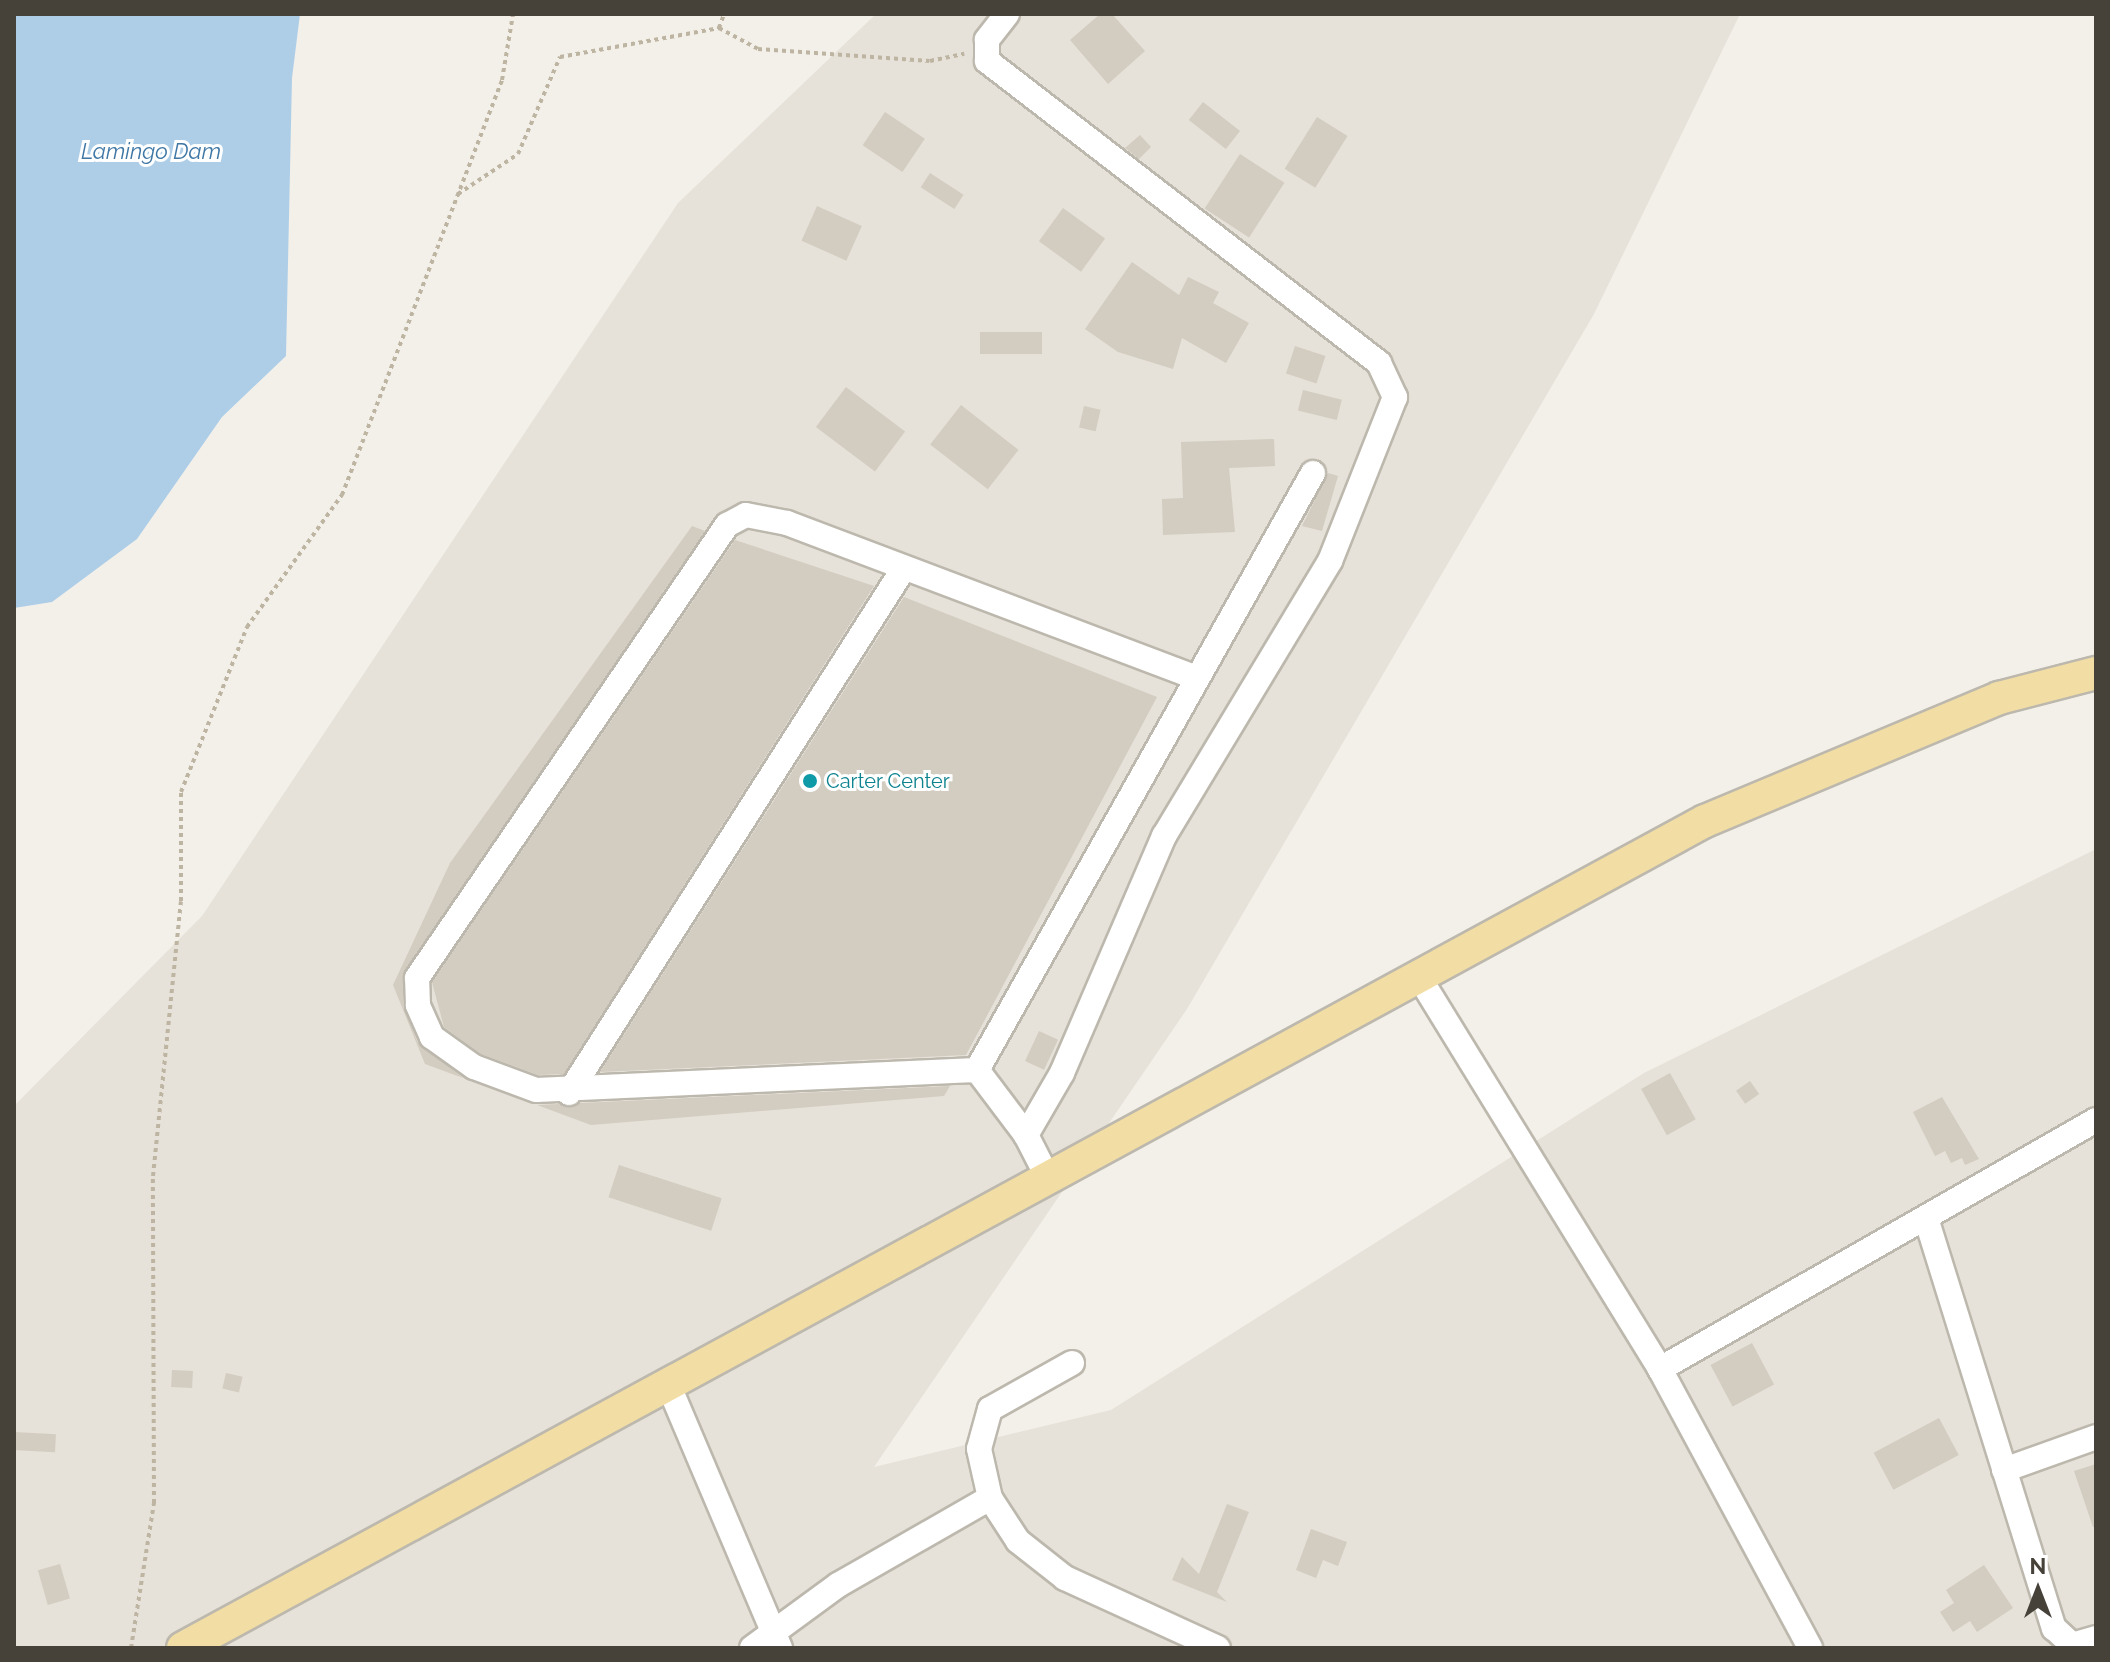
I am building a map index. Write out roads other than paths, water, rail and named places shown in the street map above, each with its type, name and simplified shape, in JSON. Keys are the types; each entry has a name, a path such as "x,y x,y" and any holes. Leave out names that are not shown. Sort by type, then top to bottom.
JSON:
{"main road":[{"path":"183,1648 1705,821 1999,698 2096,673"}],"street":[{"path":"1007,14 983,50 987,61 1379,363 1395,397 1343,534 1164,836 1062,1073 1026,1135"},
{"path":"977,1070 1195,677 1313,473"},
{"path":"977,1070 569,1093 505,1080 432,1037 418,1005 417,978 727,525 766,516 902,571 1195,677"},
{"path":"569,1093 902,571"},
{"path":"1419,977 1660,1369 1810,1648"},
{"path":"977,1070 1026,1135 1048,1178"},
{"path":"1660,1369 2096,1120"},
{"path":"1926,1218 2054,1628 2072,1645 2096,1638"},
{"path":"1072,1363 990,1409 979,1449 990,1498 1018,1541 1065,1578 1218,1648"},
{"path":"668,1384 777,1640"},
{"path":"2004,1470 2096,1437"},
{"path":"752,1648 777,1640 838,1585 990,1498"}],"water":[{"name":"Lamingo Dam","path":"14,14 300,14 292,78 286,356 222,417 137,539 52,602 14,608"}],"place":[{"name":"Carter Center","path":"810,781"}]}
